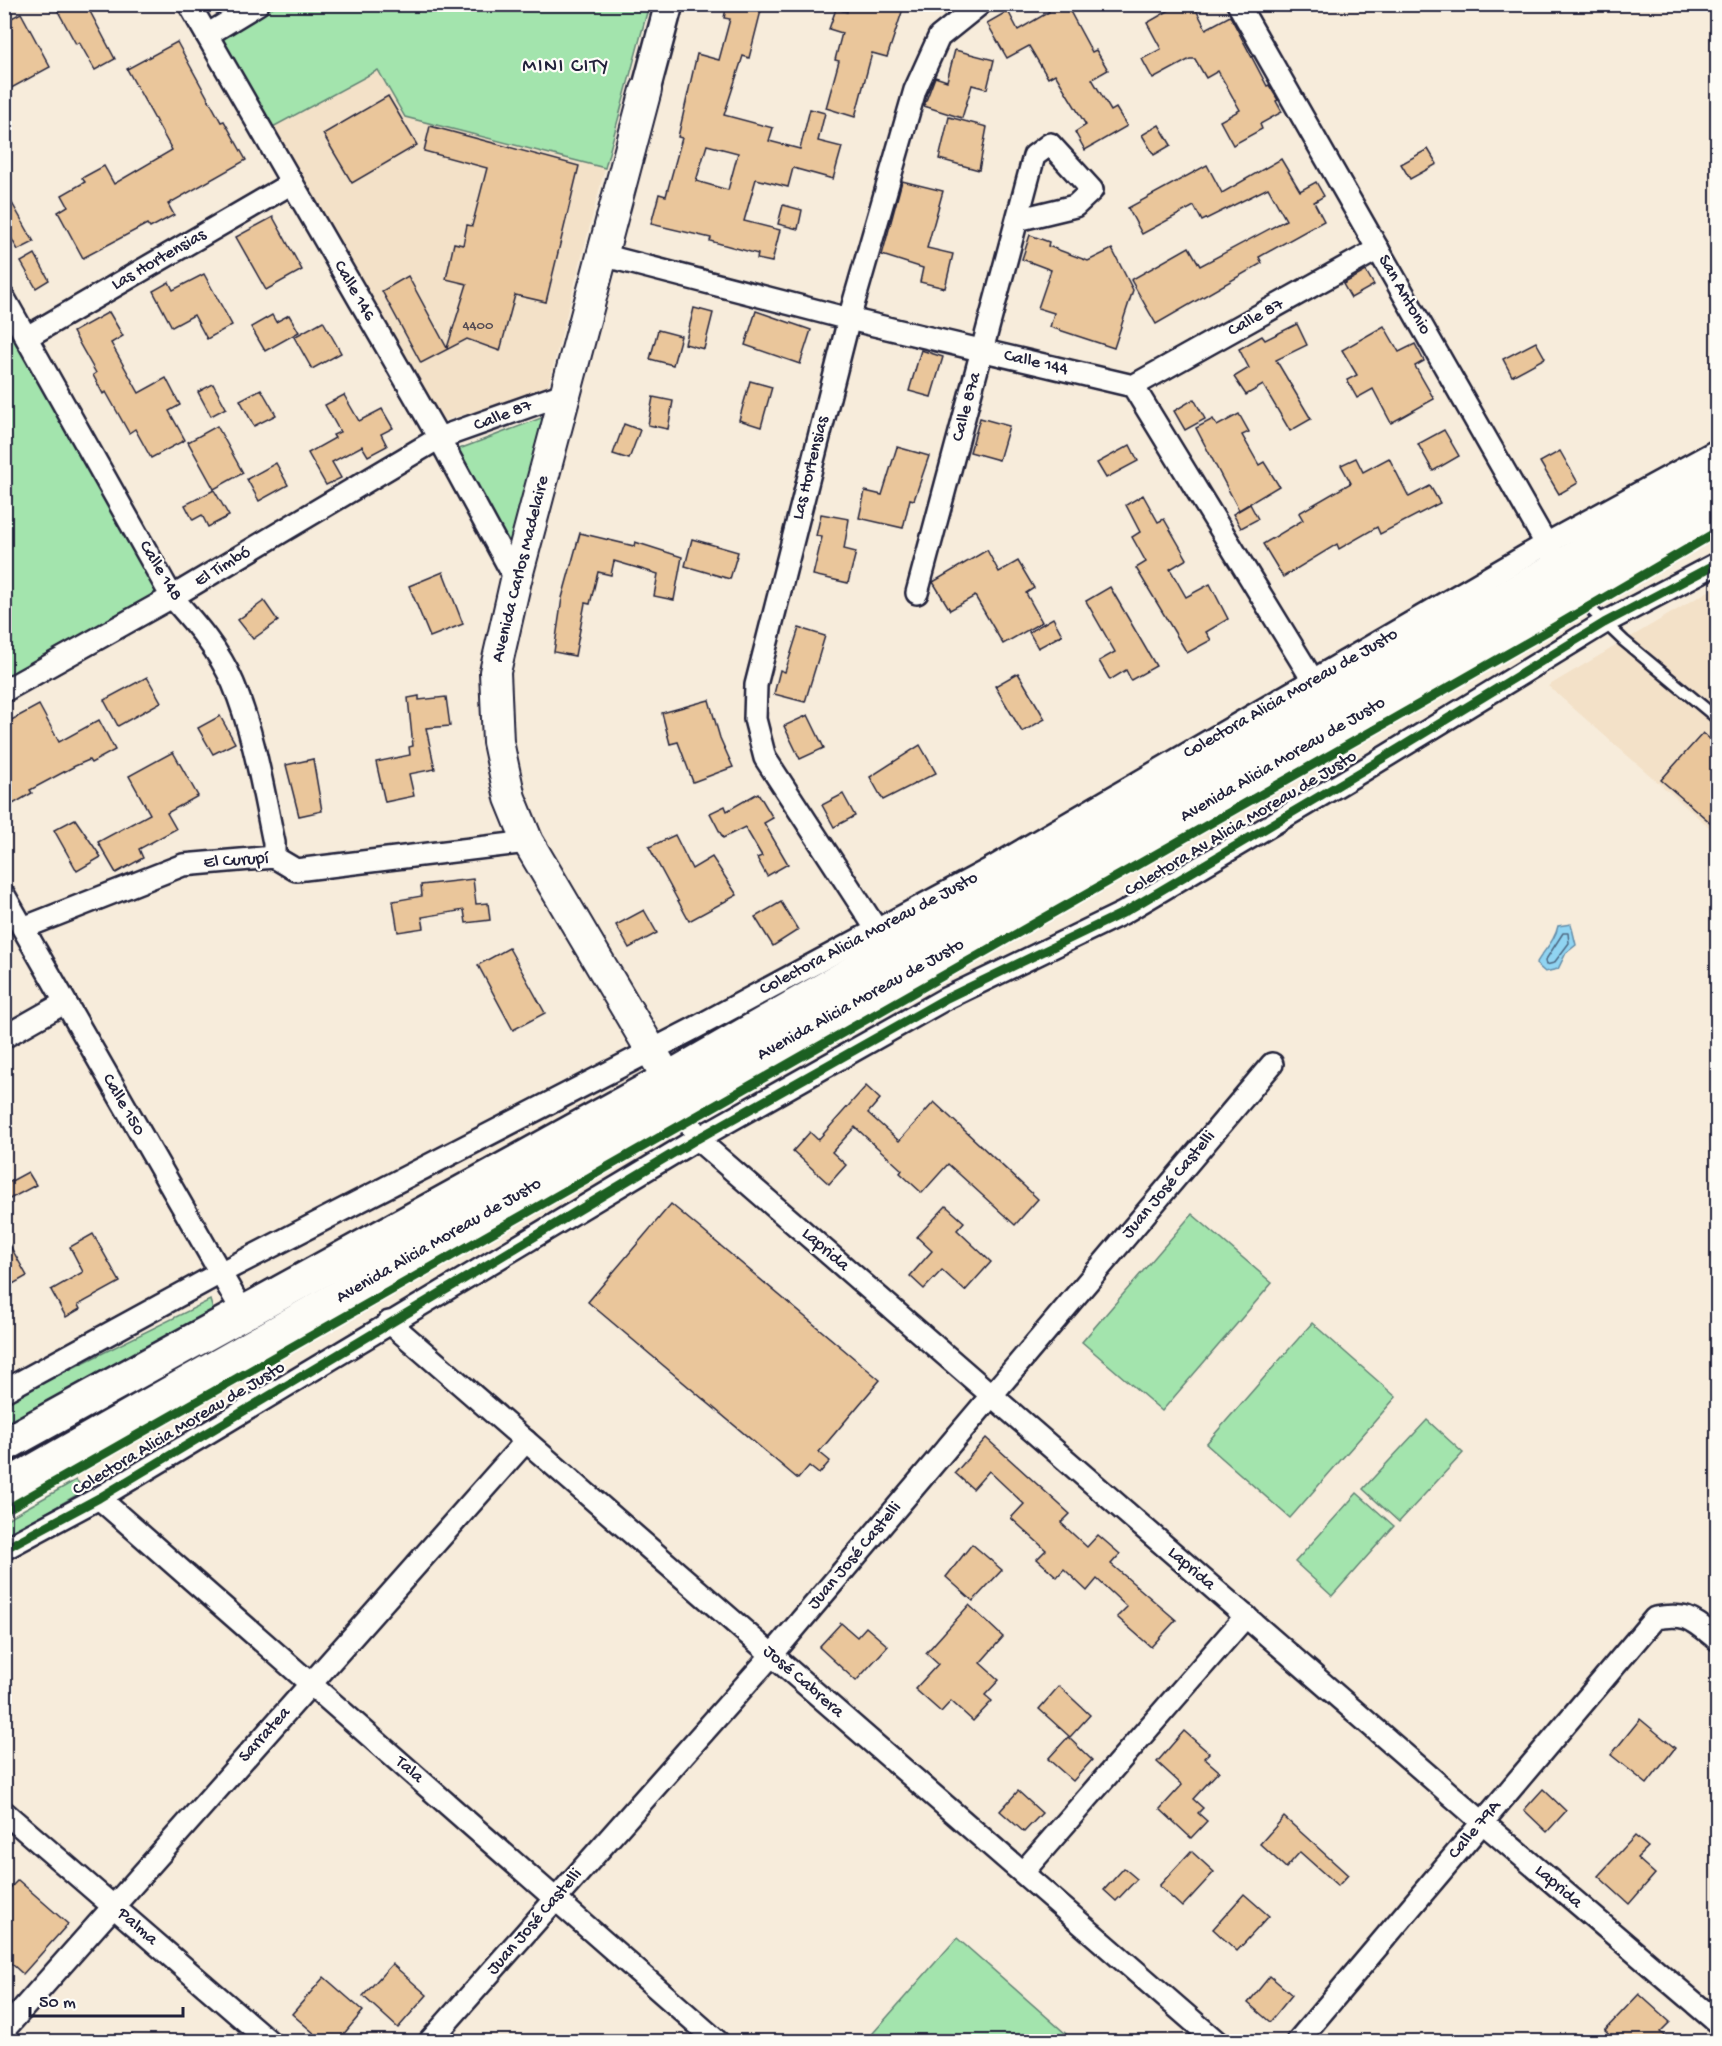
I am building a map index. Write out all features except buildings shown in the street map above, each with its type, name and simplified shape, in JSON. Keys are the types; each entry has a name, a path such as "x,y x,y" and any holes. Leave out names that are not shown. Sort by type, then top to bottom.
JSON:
{"main road":[{"name":"Avenida Carlos Madelaire","path":"646,90 516,580 495,672 498,742 510,798 528,842 674,1090"},
{"name":"Avenida Alicia Moreau de Justo","path":"4,1488 674,1090 1563,573 1718,476"},
{"name":"Avenida Alicia Moreau de Justo","path":"1563,573 1718,512"},
{"name":"Avenida Alicia Moreau de Justo","path":"4,1445 244,1314 674,1090"}],"street":[{"name":"Calle 146","path":"189,4 439,438 516,580"},
{"path":"207,35 258,4"},
{"name":"Avenida Carlos Madelaire","path":"646,90 669,4"},
{"name":"Las Hortensias","path":"877,930 765,758 755,720 756,685 849,319 915,90 939,37 980,4"},
{"name":"San Antonio","path":"1238,4 1563,573"},
{"name":"Las Hortensias","path":"27,337 292,183"},
{"name":"Calle 87a","path":"917,593 1017,220"},
{"name":"Calle 87","path":"1133,386 1378,249"},
{"name":"Calle 144","path":"602,255 849,319 1133,386"},
{"name":"Calle 148","path":"4,298 172,597 207,639 232,682 253,747 274,843 274,857"},
{"path":"1133,386 1314,682"},
{"name":"Calle 87","path":"439,438 566,393"},
{"name":"El Timbó","path":"4,691 172,597 439,438"},
{"name":"Colectora Alicia Moreau de Justo","path":"4,1391 220,1273 651,1050 990,869 1314,682 1563,573 1718,450"},
{"name":"Colectora Av Alicia Moreau de Justo","path":"1124,913 1604,623 1718,563"},
{"name":"El Curupí","path":"23,928 183,865 274,857 296,870 528,842"},
{"name":"Calle 150","path":"4,895 244,1314"},
{"name":"Colectora Alicia Moreau de Justo","path":"4,1549 99,1498 697,1139 945,999 1124,913"},
{"path":"4,1037 64,1003"},
{"name":"Juan José Castelli","path":"429,2042 771,1656 1272,1064"},
{"name":"Laprida","path":"674,1090 697,1139 1482,1822 1718,2023"},
{"name":"José Cabrera","path":"389,1322 1217,2042"},
{"name":"Sarratea","path":"4,2030 526,1441"},
{"name":"Tala","path":"99,1498 718,2042"},
{"name":"Calle 79A","path":"1297,2042 1655,1618 1678,1614 1693,1619 1718,1640"},
{"path":"1024,1872 1246,1616"},
{"name":"Palma","path":"4,1812 270,2042"}],"lane":[{"path":"1563,573 1604,623 1718,719"}],"shaded area":[{"path":"378,70 405,117 605,168 547,390 439,422 271,128"},
{"path":"1717,586 1717,834 1548,686"}],"green space":[{"path":"277,5 649,5 605,168 405,117 378,70 271,128 221,36"},
{"path":"4,312 166,593 4,685"},
{"path":"557,412 514,566 446,454"},
{"path":"1192,1214 1272,1283 1162,1411 1082,1342"},
{"path":"210,1300 213,1310 5,1428 4,1402"},
{"path":"1312,1323 1396,1397 1290,1518 1206,1444"},
{"path":"1427,1420 1463,1453 1399,1522 1363,1489"},
{"path":"76,1480 85,1490 5,1537 5,1520"},
{"path":"1357,1493 1394,1526 1332,1596 1295,1562"},
{"path":"957,1938 1074,2041 866,2041"}],"water":[{"path":"1571,924 1576,945 1566,953 1558,969 1545,972 1536,964 1552,941 1558,926"}],"cycle path":[{"path":"4,1511 1551,629 1718,531"},
{"path":"4,1549 99,1498 697,1139 945,999 1123,913 1604,623 1718,563"}],"district":[{"name":"MINI CITY","path":"566,67"}]}
